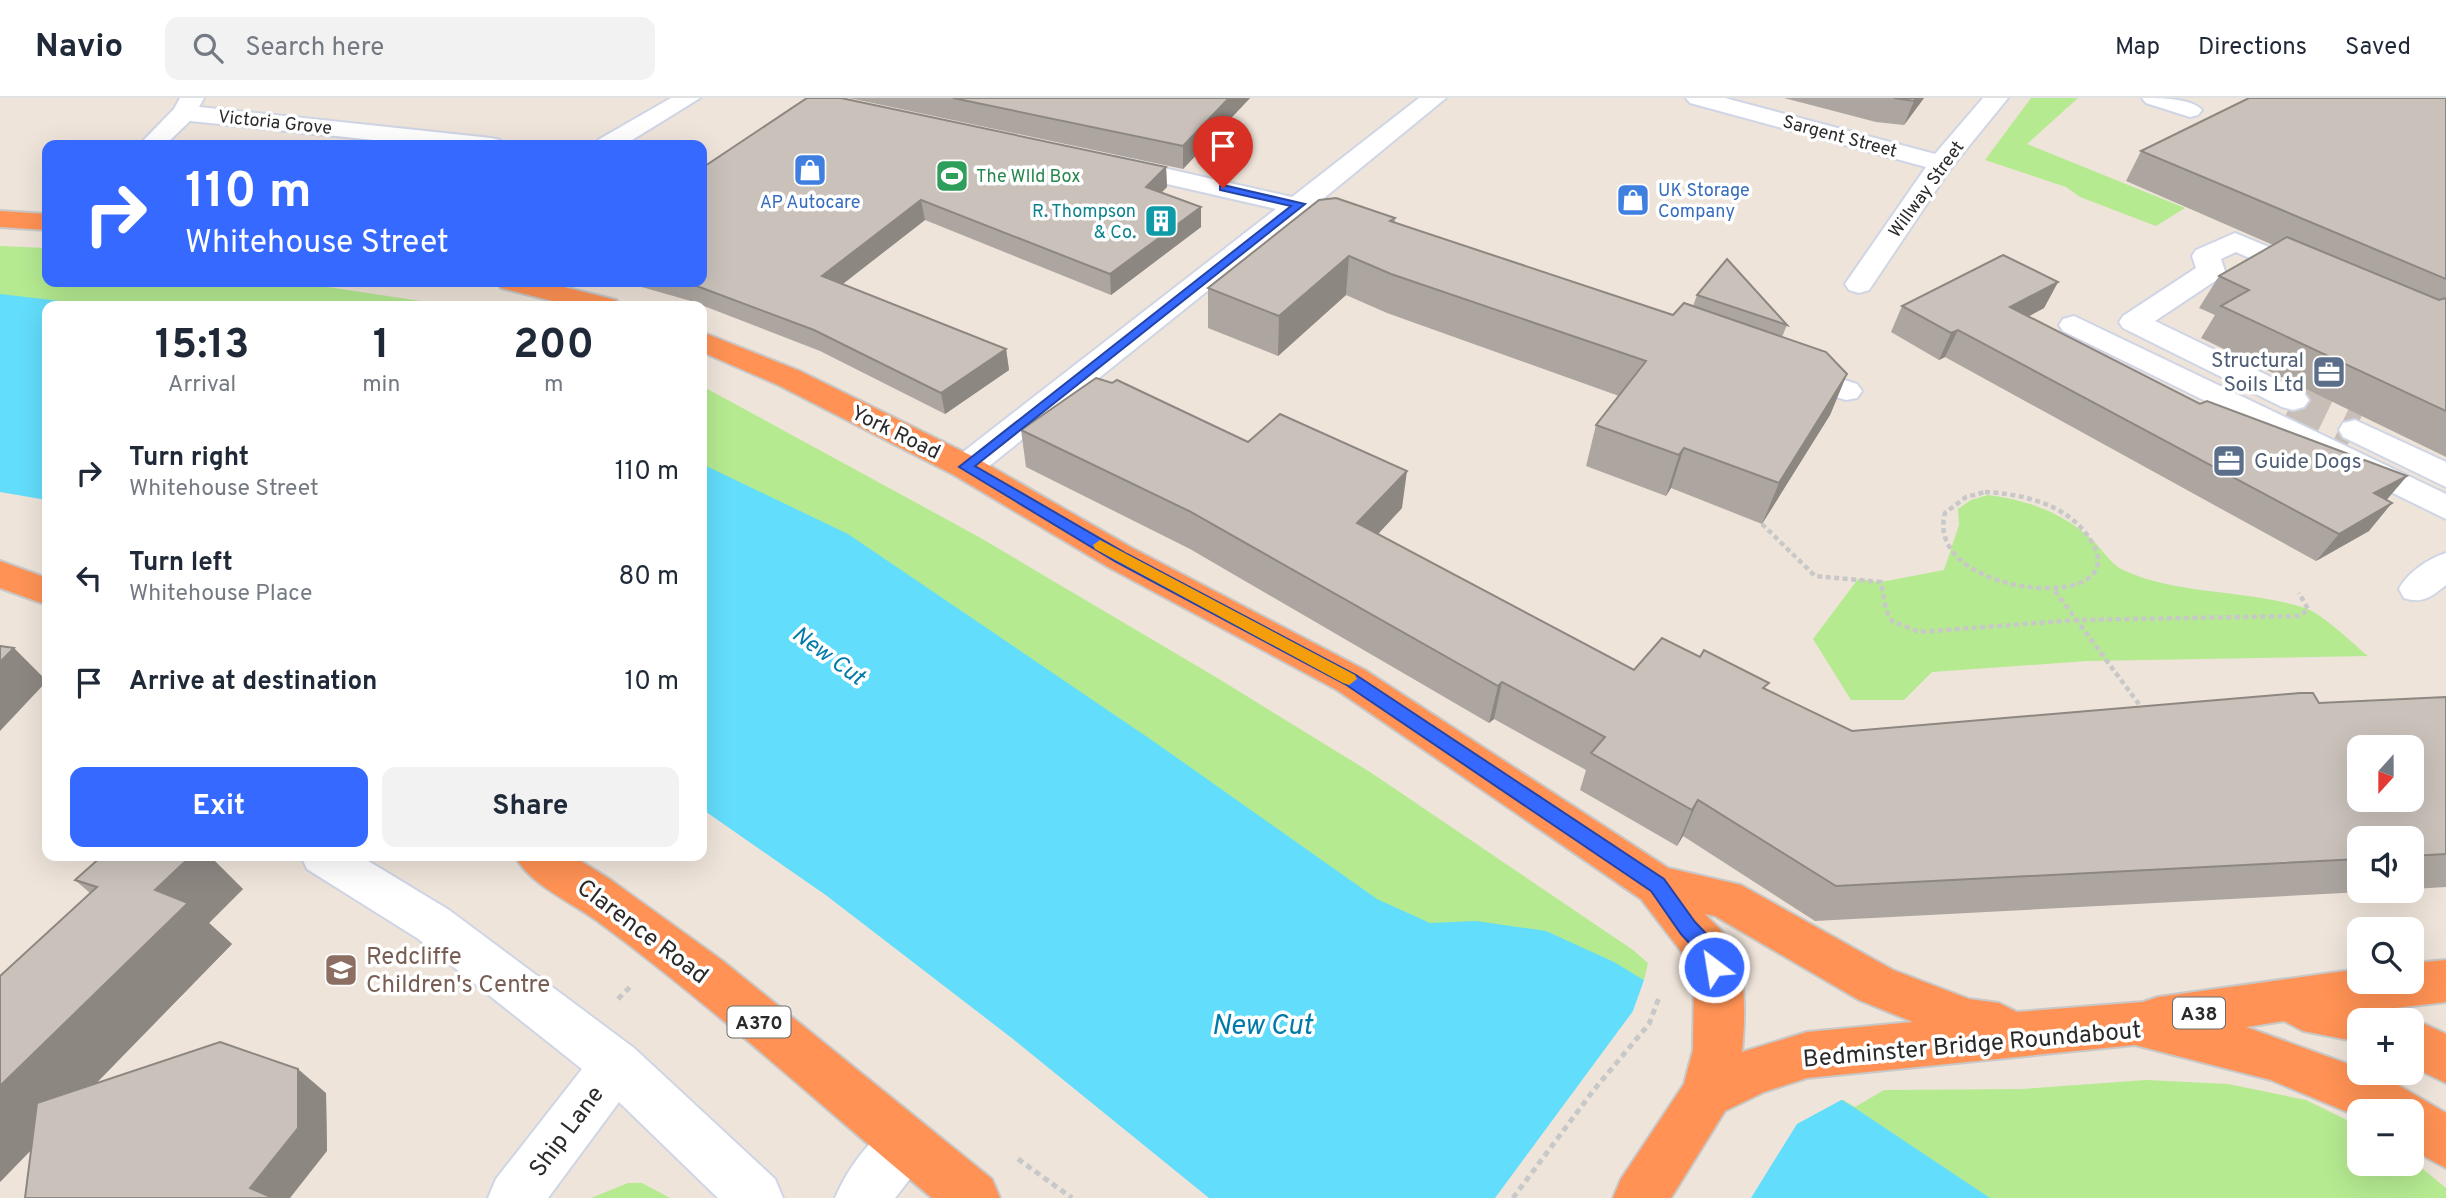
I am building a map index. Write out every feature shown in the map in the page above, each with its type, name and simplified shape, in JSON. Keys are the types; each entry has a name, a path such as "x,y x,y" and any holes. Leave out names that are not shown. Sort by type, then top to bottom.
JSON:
{"highway":[{"path":"0,219 42,222"},
{"path":"531,287 586,301"},
{"name":"York Road","path":"707,343 789,379 966,467 1121,558 1351,680 1657,885 1688,928 1711,953 1718,981 1718,1050 1707,1094"},
{"path":"0,574 42,590"},
{"name":"Clarence Road","path":"545,861 580,882 668,947 973,1198"},
{"name":"York Road","path":"1657,885 1725,899 1774,924 1876,985 1969,1021 2021,1029 2075,1029"},
{"name":"A38","path":"2135,1023 2263,1002 2446,981"},
{"name":"A38","path":"2263,1002 2347,1016"},
{"name":"Bedminster Bridge Roundabout","path":"1707,1094 1754,1071 1807,1055 2135,1023 2212,1040 2275,1058 2375,1099"},
{"path":"2424,1048 2446,1060"},
{"path":"1640,1198 1707,1094"},
{"path":"2424,1128 2446,1142"}],"street":[{"path":"616,140 688,98"},
{"path":"966,467 1434,98"},
{"name":"Willway Street","path":"1859,284 1941,163 1996,98"},
{"path":"2154,98 2190,110"},
{"name":"Sargent Street","path":"1713,100 1941,163"},
{"path":"156,140 188,106"},
{"name":"Victoria Grove","path":"188,106 452,140"},
{"path":"1087,159 1341,213 1380,227"},
{"path":"2293,400 2134,321 2211,271 2206,256 2235,241 2331,283"},
{"path":"2074,325 2446,508"},
{"path":"1769,364 1846,391"},
{"path":"2355,430 2446,476"},
{"path":"2417,589 2446,566"},
{"path":"331,861 433,924 598,1051 756,1198"},
{"name":"Ship Lane","path":"515,1198 598,1051"},
{"path":"862,1198 905,1143"}],"path":[{"path":"2055,591 2086,582 2095,573 2097,550 2078,524 2044,504 2004,493 1968,495 1945,509 1941,519 1949,545 1968,563 1994,579 2015,586 2055,591 2145,712"},
{"path":"1762,524 1815,576 1881,582 1886,610 1892,621 1919,632 2076,620 2300,615 2308,608 2299,593"},
{"path":"598,1051 668,947"},
{"path":"1514,1198 1593,1091 1649,1024 1657,1006 1661,983"}],"green space":[{"path":"2031,98 2078,98 2027,144 2185,208 2156,226 2080,197 2066,187 1985,160"},
{"path":"0,246 42,248 42,287 327,287 421,301 42,301 42,309 0,337"},
{"path":"707,389 979,537 1370,772 1633,950 1648,963 1644,980 1855,1107 1884,1090 2022,1089 2146,1080 2228,1084 2306,1100 2347,1120 2347,1176 2424,1176 2424,1170 2446,1188 2446,1198 1762,1198 707,489"},
{"path":"1988,495 2042,508 2066,520 2089,537 2118,567 2145,578 2305,608 2329,622 2368,656 2087,661 1932,672 1904,700 1851,700 1813,639 1858,579 1881,582 1944,570 1959,525 1958,509 1971,500"},
{"path":"628,1183 642,1183 670,1198 591,1198"}],"water":[{"path":"0,294 60,301 42,301 42,499 0,492"},
{"name":"New Cut","path":"707,466 848,534 1156,743 1377,899 1430,923 1476,921 1546,931 1614,962 1855,1108 1990,1198 1209,1198 1013,1039 827,896 707,812"}],"pier":[{"path":"1644,980 1654,982 1845,1098 1797,1124 1751,1198 1495,1198 1633,1011"}],"building":[{"path":"807,98 841,98 1166,167 1146,187 1201,207 1110,274 921,200 822,276 1006,349 941,393 814,330 699,287 707,287 707,165"},
{"path":"953,98 1229,98 1183,146"},
{"path":"1894,98 1916,98 1914,101"},
{"path":"2249,98 2446,98 2446,279 2141,151"},
{"path":"1336,198 1395,218 1390,221 1673,315 1684,303 1826,352 1847,374 1779,483 1684,448 1679,455 1596,425 1646,361 1391,274 1349,256 1279,316 1208,288 1319,200"},
{"path":"2287,237 2439,300 2446,298 2446,411 2221,306 2249,290 2219,276"},
{"path":"2003,255 2058,282 2010,307 2200,404 2207,401 2407,476 2374,493 2392,503 2339,534 1958,330 1951,333 1902,306"},
{"path":"1727,259 1787,325 1697,295"},
{"path":"1096,378 1112,383 1117,380 1248,442 1280,414 1407,471 1357,523 1634,670 1662,638 1700,657 1704,650 1769,683 1763,688 1852,731 2300,693 2313,693 2319,703 2446,697 2446,854 2424,855 2424,826 2347,826 2347,860 1836,886 1698,800 1692,810 1591,753 1605,737 1502,682 1498,686 1189,511 1021,430"},
{"path":"0,646 14,648 0,662"},
{"path":"96,861 186,861 155,890 188,903 0,1086 0,976 97,887 75,880"},
{"path":"220,1042 298,1069 298,1128 250,1188 273,1198 25,1198 37,1103"}],"tunnel":[{"path":"2293,400 2355,430"}],"slow traffic":[{"path":"1100,545 1349,679"}],"place":[{"name":"AP Autocare","path":"810,170"},
{"name":"The WIld Box","path":"952,176"},
{"name":"UK Storage Company","path":"1633,200"},
{"name":"R. Thompson & Co.","path":"1161,221"},
{"name":"Structural Soils Ltd","path":"2329,372"},
{"name":"Guide Dogs","path":"2229,461"},
{"name":"Redcliffe Children's Centre","path":"341,970"}],"route":[{"path":"1223,188 1300,204 966,467 1121,558 1351,680 1657,885 1688,928 1711,953 1714,967"}]}
